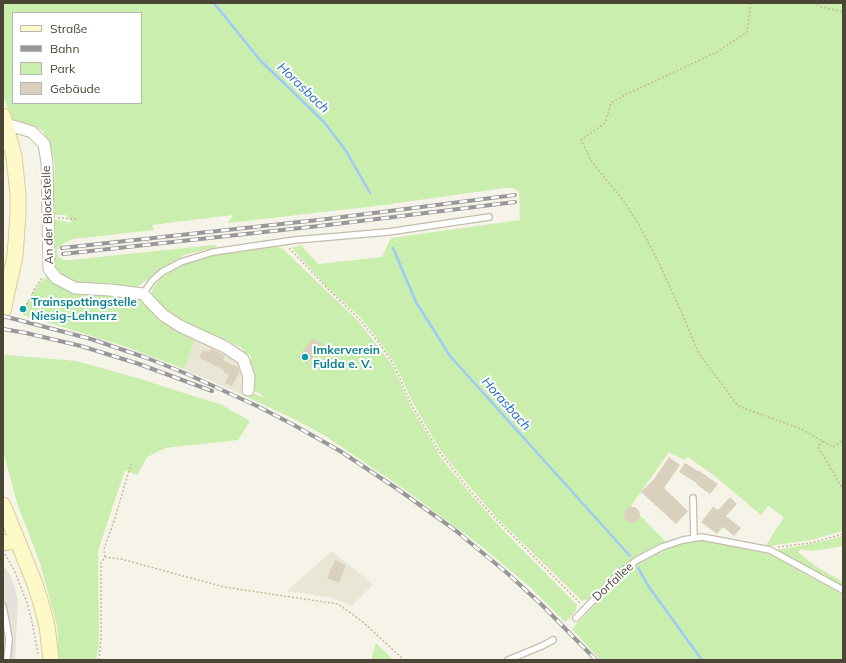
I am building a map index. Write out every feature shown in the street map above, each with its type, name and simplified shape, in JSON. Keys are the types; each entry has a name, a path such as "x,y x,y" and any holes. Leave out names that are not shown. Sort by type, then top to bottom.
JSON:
{"main road":[{"path":"3,311 15,256 18,215 18,195 14,156 5,121"},
{"path":"3,505 9,536 33,578 41,603 47,626 51,660"}],"street":[{"name":"An der Blockstelle","path":"5,121 13,126 32,132 44,144 47,163 49,269 56,278 75,288 142,294"},
{"path":"142,294 163,314 180,326 225,346 243,359 247,366 249,377 248,390"}],"lane":[{"path":"142,294 152,281 162,272 181,262 213,252 283,242 388,232 489,217"},
{"path":"693,498 694,538"},
{"name":"Dorfallee","path":"576,618 620,573 637,560 662,547 683,540 702,537 770,550 843,590"},
{"path":"3,606 9,639 7,660"},
{"path":"508,660 553,640"}],"path":[{"path":"751,3 747,32 718,52 622,96 611,103 605,123 580,140 592,162 623,200 639,225 662,270 698,352 738,406 801,429 834,447 843,440"},
{"path":"813,3 822,7 843,12"},
{"path":"48,216 77,219"},
{"path":"283,242 360,320 379,343 394,365 410,402 438,450 471,492 500,523 586,608"},
{"path":"26,308 36,286 49,269"},
{"path":"823,441 818,447 843,490"},
{"path":"100,660 101,563 105,556 104,549 131,464"},
{"path":"770,550 778,547 810,543 843,534"},
{"path":"3,552 16,572 27,603 31,616 38,660"},
{"path":"105,556 224,587 338,604 363,622 404,660"}],"shaded area":[{"path":"196,337 242,363 246,388 243,395 184,369"},
{"path":"332,551 373,584 351,606 333,598 287,591"},
{"path":"3,566 11,576 18,599 15,660 3,660"}],"green space":[{"path":"3,3 843,3 843,531 811,540 769,546 766,545 784,517 768,506 761,515 716,477 688,457 684,460 669,452 631,506 666,542 635,557 592,598 582,601 496,517 470,487 440,450 413,403 395,364 382,345 362,319 327,287 292,248 301,245 318,264 382,257 391,238 520,220 519,191 512,188 504,188 384,205 228,223 233,215 152,225 154,230 73,239 64,243 57,250 58,257 64,260 71,260 214,245 217,247 184,255 135,288 85,286 67,279 55,267 53,262 51,219 72,223 66,215 54,215 53,195 55,166 51,148 43,131 29,124 12,122 3,94"},
{"path":"269,246 279,247 284,250 359,322 393,366 409,403 441,458 503,530 577,605 576,610 569,619 565,622 530,587 480,545 404,489 324,435 243,395 245,390 264,398 261,394 250,390 248,361 251,359 250,354 245,355 240,347 212,334 210,338 163,312 151,295 153,288 162,277 182,265 217,253"},
{"path":"49,275 55,278 142,299 196,337 184,369 124,346 23,315 26,304 33,292 40,282"},
{"path":"5,355 76,361 134,377 222,405 250,421 238,440 165,448 147,457 137,475 125,470 98,551 99,645 96,660 59,660 57,626 40,563 17,503 3,451 3,368"},
{"path":"843,536 843,546 812,551 801,549 798,552 815,566 843,582 843,588 775,550 811,544"},
{"path":"702,540 765,553 775,557 843,595 843,660 600,660 572,629 632,566 648,557 684,543"},
{"path":"376,643 393,660 371,660"}],"building":[{"path":"313,338 323,345 307,364 298,357"},
{"path":"211,348 225,356 223,360 238,367 240,371 232,386 225,383 229,375 223,372 224,370 199,358 203,350 209,352"},
{"path":"669,457 680,465 664,488 688,511 676,524 641,492 654,479"},
{"path":"685,463 718,484 710,494 696,484 697,483 679,472"},
{"path":"730,497 737,504 726,516 741,528 734,536 723,527 717,534 701,522 713,507 718,510"},
{"path":"632,507 639,512 640,515 635,522 632,523 625,518 624,515 629,508"},
{"path":"335,560 346,565 339,583 327,578"}],"waterway":[{"name":"Horasbach","path":"214,3 260,60 324,122 346,151 370,193"},
{"name":"Horasbach","path":"393,248 416,302 450,356 630,556"},
{"name":"Horasbach","path":"638,568 649,587 702,660"}],"railway":[{"path":"62,248 327,219 515,195"},
{"path":"63,254 328,225 515,202"},
{"path":"3,316 91,339 147,358 187,374 257,406 340,451 396,488 455,530 507,573 542,605 596,660"},
{"path":"3,329 81,346 139,364 212,391"}],"place":[{"name":"Trainspottingstelle Niesig-Lehnerz","path":"23,309"},
{"name":"Imkerverein Fulda e. V.","path":"305,357"}]}
